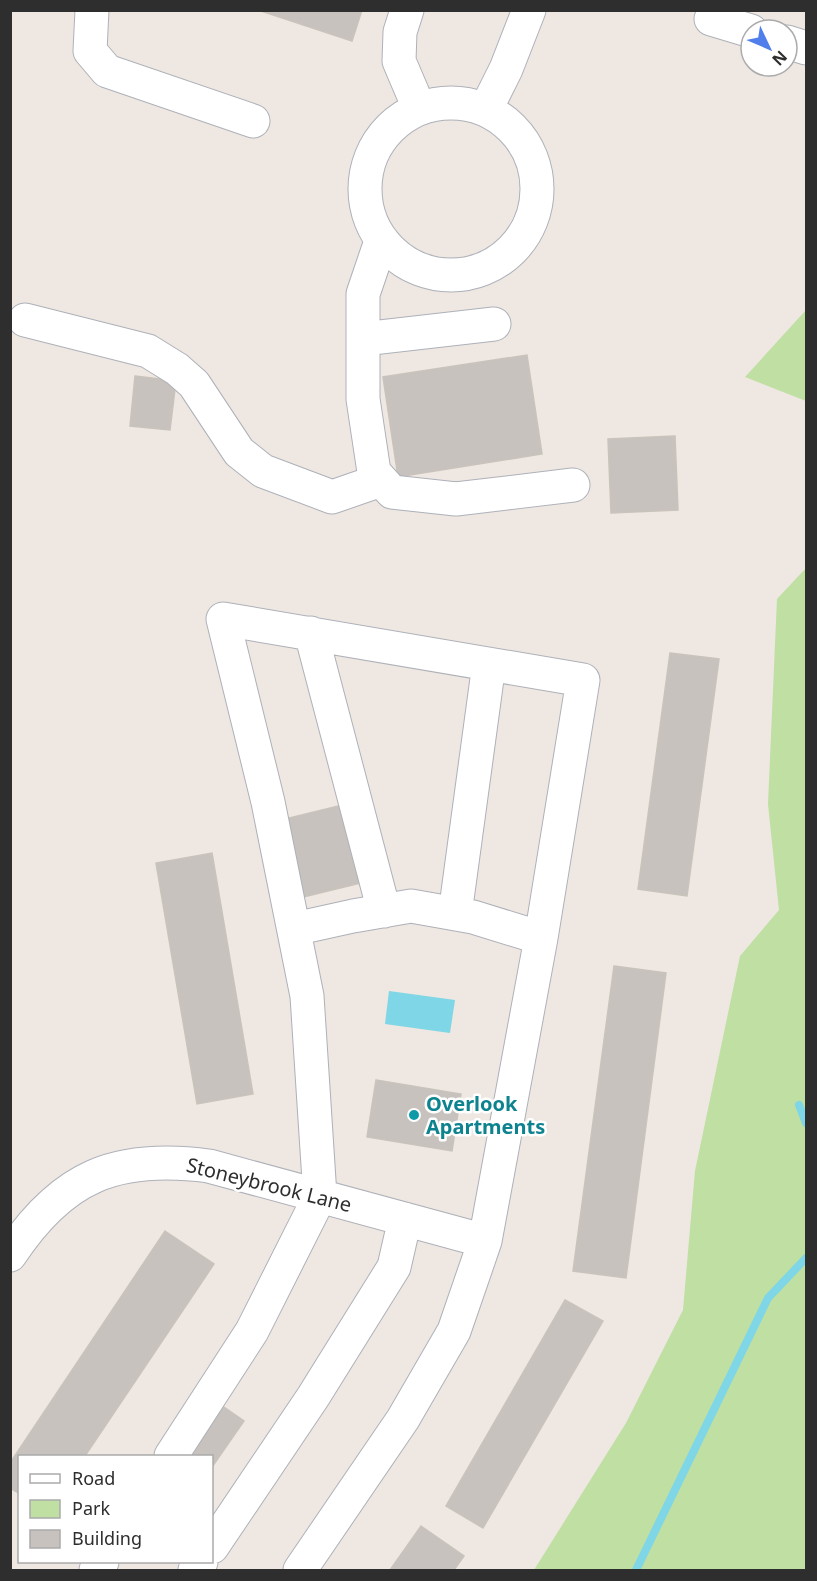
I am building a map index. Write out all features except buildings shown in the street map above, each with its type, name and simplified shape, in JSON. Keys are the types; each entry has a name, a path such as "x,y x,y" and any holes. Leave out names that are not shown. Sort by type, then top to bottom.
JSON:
{"street":[{"path":"92,10 90,51 108,71 253,121"},
{"path":"407,10 400,32 399,62 418,108"},
{"path":"486,109 506,69 530,10"},
{"path":"711,19 739,27"},
{"path":"441,102 464,103 486,109 510,125 528,148 536,175 536,204 527,231 509,254 484,269 456,275 428,273 402,261 381,241 369,218 364,192 367,166 378,141 396,122 418,108 441,102"},
{"path":"381,241 363,294 363,399 374,472 392,492 456,499 573,485"},
{"path":"25,320 148,351 177,369 194,384 239,452 263,471 332,497 381,480"},
{"path":"363,339 494,324"},
{"path":"172,1455 252,1331 320,1196 307,996 268,802 223,619 583,680 541,938 485,1241 454,1330 403,1419 300,1570"},
{"path":"311,633 384,911"},
{"path":"455,914 489,664"},
{"path":"294,930 353,916 411,906 473,917 541,938"},
{"name":"Stoneybrook Lane","path":"10,1255 47,1207 77,1184 112,1169 149,1163 181,1162 209,1166 485,1241"},
{"path":"213,1546 313,1397 394,1267 405,1219"}],"green space":[{"path":"806,310 806,401 745,377"},
{"path":"806,568 806,1570 534,1570 626,1423 683,1310 695,1171 740,956 779,910 768,804 777,599"}],"water":[{"path":"389,991 455,1000 450,1033 385,1024"}],"waterway":[{"path":"799,1105 806,1123"},
{"path":"636,1570 768,1298 806,1258"}],"place":[{"name":"Overlook Apartments","path":"414,1115"}]}
